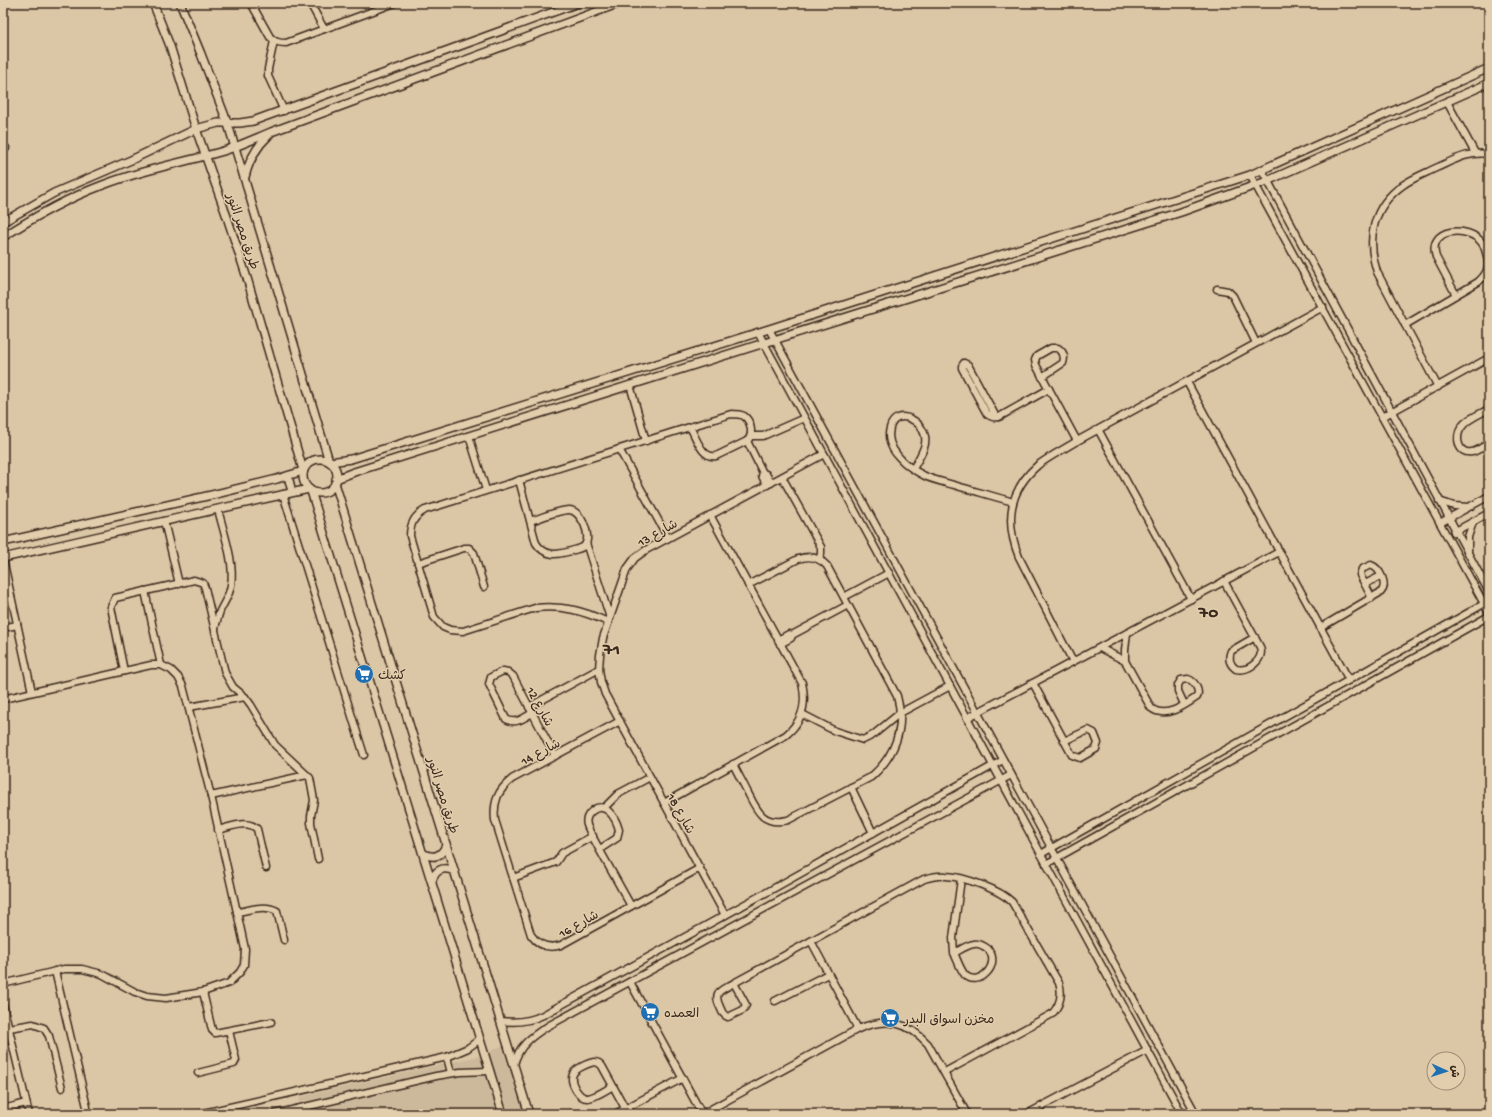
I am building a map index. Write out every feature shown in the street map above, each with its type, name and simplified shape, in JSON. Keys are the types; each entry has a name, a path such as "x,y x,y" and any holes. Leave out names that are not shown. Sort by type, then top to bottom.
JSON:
{"street":[{"name":"طريق مصر النور","path":"153,3 170,46 196,129 247,278 303,470"},
{"name":"طريق مصر النور","path":"180,3 228,124 329,462"},
{"path":"251,3 266,31 274,41 280,43 286,43 395,3"},
{"path":"310,3 324,29"},
{"path":"3,222 54,193 131,160 196,129 214,124 253,121 284,111 578,3"},
{"path":"3,238 30,220 80,194 103,185 135,174 218,153 620,3"},
{"path":"274,41 268,76 284,111"},
{"path":"329,462 351,459 769,329 1250,175 1489,68"},
{"path":"336,481 354,472 1181,212 1256,186 1489,83"},
{"path":"1447,102 1475,154"},
{"path":"244,179 246,170 254,152 260,143 271,132"},
{"path":"1438,387 1377,272 1373,260 1372,241 1375,222 1387,199 1405,184 1466,155 1489,154"},
{"path":"1262,170 1489,592"},
{"path":"1046,864 1489,615 1487,603 1447,536 1250,175"},
{"path":"1405,326 1478,282 1484,277 1488,270 1488,262 1482,242 1469,233 1447,232 1438,238 1434,244 1434,251 1436,258 1456,295"},
{"path":"1217,289 1228,291 1233,296 1256,343"},
{"path":"1073,662 1019,557 1015,546 1011,524 1013,502 1018,490 1031,472 1048,458 1323,307"},
{"path":"769,329 1196,1114"},
{"path":"758,332 1182,1114"},
{"path":"1042,377 1063,364 1064,356 1058,348 1051,348 1035,358 1035,363 1042,377 1077,441"},
{"path":"1382,418 1489,358"},
{"path":"996,417 968,365 966,363 963,364 962,368 987,414 996,417 1049,390"},
{"path":"1187,382 1278,552 1349,680"},
{"path":"630,385 646,441"},
{"path":"1489,409 1464,424 1457,439 1459,446 1468,452 1473,452 1489,443"},
{"path":"609,621 580,610 563,607 546,607 535,608 463,631 450,630 444,627 434,617 410,536 412,523 415,517 425,510 486,490 731,414 740,414 746,418 752,430 752,436"},
{"path":"913,469 923,450 925,439 919,424 910,418 904,417 893,422 890,426 891,445 898,455 913,469 929,478 1013,502"},
{"path":"690,427 705,453 709,456 716,456 747,441 752,436 763,436 804,418"},
{"path":"1099,431 1191,599"},
{"path":"469,436 486,490"},
{"path":"747,441 763,473 766,474 769,484"},
{"path":"619,449 668,538"},
{"name":"شارع 13","path":"620,721 603,688 599,670 600,655 609,621 624,575 630,563 640,554 668,538 824,454"},
{"path":"32,692 3,559 292,492 310,490 320,493 325,492 333,487 336,481 336,469 329,462 320,458 312,460 303,470 303,481 310,490 424,854 503,1114"},
{"path":"351,459 350,465 354,472"},
{"path":"3,542 216,494 288,476 303,470"},
{"path":"288,476 292,492"},
{"path":"782,476 820,547 821,554 819,559"},
{"path":"519,480 536,543 539,548 548,554 558,554 581,548 586,543"},
{"name":"طريق مصر النور","path":"336,481 529,1114"},
{"path":"283,494 364,755"},
{"path":"1440,523 1489,496"},
{"path":"1439,501 1454,506 1470,507"},
{"path":"214,631 220,611 228,597 232,575 218,508"},
{"path":"530,521 565,511 574,511 581,517 587,536 586,543 609,621"},
{"path":"1447,536 1489,514"},
{"path":"664,803 786,735 798,722 805,704 802,683 710,516"},
{"path":"164,521 179,584"},
{"path":"1468,554 1468,537 1474,522"},
{"path":"418,563 464,548 469,548 474,553 484,587"},
{"path":"967,718 1278,552"},
{"path":"733,764 758,812 769,820 788,820 871,777 886,762 897,741 900,726 900,713 897,696 827,566 819,559 805,557 798,559 748,585"},
{"path":"1320,628 1372,598 1381,592 1384,588 1384,583 1381,576 1376,567 1369,566 1362,569 1360,573 1372,598"},
{"path":"844,597 889,573"},
{"path":"1365,584 1381,576"},
{"path":"124,671 112,604 118,597 197,580 203,583 225,673 233,687 245,697 257,714 274,745 307,774 310,781 314,800 310,816 318,859"},
{"path":"1224,581 1255,637 1261,650 1260,659 1258,662 1244,669 1236,669 1230,663 1229,654 1231,651 1255,637"},
{"path":"145,591 161,665"},
{"path":"1041,854 1487,603"},
{"path":"779,642 791,638 792,635 848,605"},
{"path":"3,628 17,625"},
{"path":"1126,633 1125,661 1148,705 1154,711 1165,713 1184,704"},
{"path":"1100,648 1125,661"},
{"path":"1399,652 1405,663"},
{"path":"3,699 151,665 161,665 171,670 178,677 183,686 189,707 211,796 245,949 244,965 240,972 229,982 203,992 184,996 155,998 135,992 93,970 74,968 55,971 3,984"},
{"path":"529,707 599,670"},
{"name":"شارع 12","path":"532,713 515,722 510,722 506,719 489,682 493,676 503,671 508,672 513,676 555,756"},
{"path":"1033,683 1064,741 1072,755 1080,758 1096,749 1098,742 1094,733 1088,730 1064,741"},
{"path":"802,714 835,731 863,740 873,735 900,713 950,686"},
{"path":"189,707 245,697"},
{"path":"1304,705 1310,716"},
{"name":"شارع 14","path":"495,820 495,801 504,785 512,779 620,721"},
{"name":"شارع 18","path":"620,721 725,915"},
{"path":"500,1021 521,1022 536,1018 874,833 1003,760"},
{"path":"211,796 307,774"},
{"path":"514,1065 515,1058 522,1047 542,1030 1011,775"},
{"path":"631,906 587,825 587,817 589,813 596,809 604,808 618,794 650,777"},
{"path":"851,787 874,833"},
{"path":"600,849 614,840 619,833 618,827 611,813 604,808"},
{"name":"شارع 16","path":"495,820 531,935 544,946 556,947 561,945 700,868"},
{"path":"218,830 247,823 254,826 257,829 266,868"},
{"path":"513,878 556,862 562,853 593,836"},
{"path":"424,854 435,857 444,850 446,845"},
{"path":"432,881 433,875 443,868 449,868 454,871"},
{"path":"734,983 746,1005 742,1010 728,1017 723,1013 716,998 719,992 734,983 924,879 946,876 961,879 995,890 1012,902 1059,983 1061,988 1061,998 1056,1010 1052,1014 945,1072"},
{"path":"954,953 973,944 983,945 987,948 992,957 991,966 985,974 977,978 970,978 965,974 954,953 953,938 961,879"},
{"path":"769,891 776,902"},
{"path":"237,912 264,907 277,911 284,940"},
{"path":"678,941 685,953"},
{"path":"811,941 858,1029"},
{"path":"55,971 87,1107"},
{"path":"775,1001 828,974"},
{"path":"630,982 702,1114 858,1029 869,1024 883,1022 897,1023 909,1028 928,1044 945,1072 967,1114"},
{"path":"203,992 213,1031 217,1034 271,1022"},
{"path":"3,1004 29,1114"},
{"path":"9,1028 33,1024 39,1025 47,1031 62,1088"},
{"path":"198,1073 234,1064 236,1060 229,1031"},
{"path":"200,1114 447,1057 468,1048 480,1039"},
{"path":"1027,1114 1148,1050"},
{"path":"447,1057 451,1073"},
{"path":"613,1086 589,1098 583,1097 578,1093 572,1081 572,1075 576,1070 590,1063 598,1062 602,1066 613,1086 625,1108"},
{"path":"275,1114 299,1111 451,1073 490,1071"},
{"path":"615,1114 682,1078"},
{"path":"3,1109 26,1103"}],"shaded area":[{"path":"502,1046 525,1114 303,1114 299,1097 479,1056"}],"place":[{"name":"كشك","path":"364,674"},
{"name":"العمده","path":"650,1012"},
{"name":"مخزن اسواق البدر","path":"890,1018"}],"district":[{"name":"70","path":"1209,611"},
{"name":"71","path":"612,648"}]}
